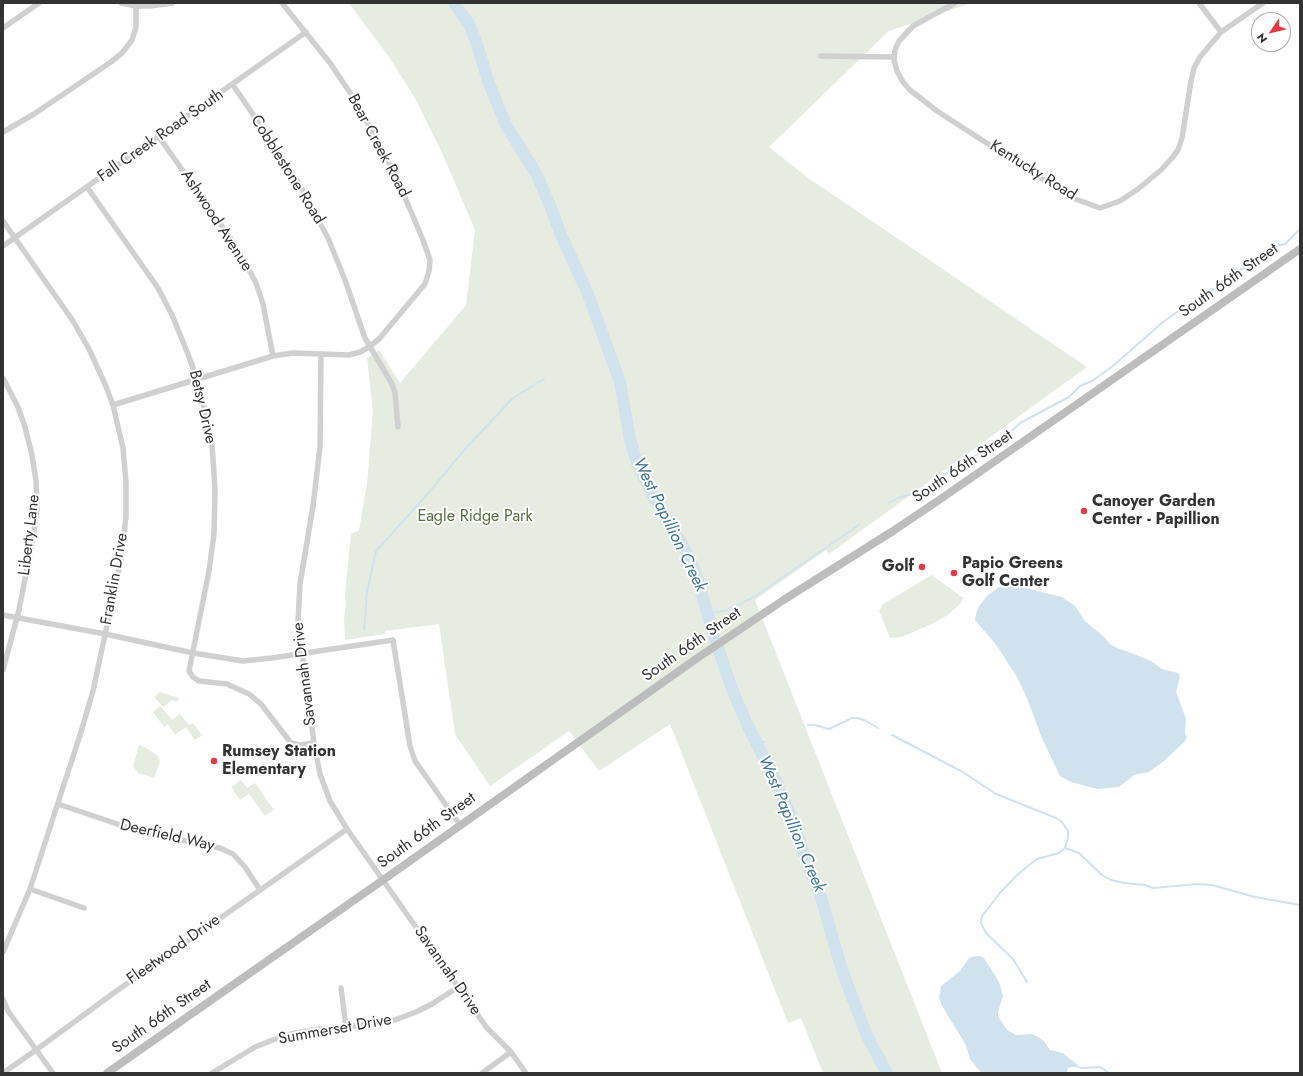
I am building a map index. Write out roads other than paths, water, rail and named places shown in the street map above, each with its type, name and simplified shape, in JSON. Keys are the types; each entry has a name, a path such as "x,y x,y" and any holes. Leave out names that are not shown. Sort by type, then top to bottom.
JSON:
{"street":[{"path":"3,28 39,3"},
{"path":"120,3 136,6 151,6 172,3"},
{"name":"Bear Creek Road","path":"282,3 330,63 353,97 398,181 430,260 429,271 425,284 379,339 369,347"},
{"path":"821,56 894,57 899,41 913,26 955,3"},
{"path":"1199,3 1222,32"},
{"name":"Kentucky Road","path":"894,57 897,71 903,82 910,90 937,112 1070,197 1100,208 1120,201 1138,189 1161,170 1178,150 1185,126 1194,68 1200,57 1222,32 1262,3"},
{"path":"3,132 34,114 122,53 132,40 136,27 136,6"},
{"name":"Fall Creek Road South","path":"3,246 306,32"},
{"name":"Cobblestone Road","path":"232,85 286,163 306,196 328,238 345,280 365,338 392,384 395,393 398,428"},
{"name":"Ashwood Avenue","path":"159,137 231,239 256,283 263,304 273,356"},
{"name":"Betsy Drive","path":"87,187 158,288 172,315 188,354 205,411 212,445 215,490 213,541 209,571 189,671 199,681 227,684 249,694 261,704 291,743 299,745 314,743"},
{"name":"Franklin Drive","path":"3,221 73,321 89,349 113,405 123,448 126,482 126,516 120,560 93,691 30,889 3,952"},
{"name":"South 66th Street","path":"107,1073 696,659 945,496 1300,249"},
{"path":"113,405 273,356 293,353 349,355 360,352 369,347"},
{"name":"Savannah Drive","path":"321,354 320,447 313,506 300,584 298,622 314,743 320,774 330,801 347,829 487,1028 511,1052 526,1073"},
{"name":"Liberty Lane","path":"3,378 18,407 26,427 36,481 37,509 18,618 3,670"},
{"path":"3,614 193,653 243,661 302,654 393,640 410,746 415,761 460,825"},
{"name":"Deerfield Way","path":"58,804 138,831 220,848 233,854 245,867 260,890"},
{"name":"Fleetwood Drive","path":"3,1073 115,992 347,829"},
{"path":"30,889 84,908"},
{"name":"Summerset Drive","path":"212,1073 254,1047 278,1038 295,1033 319,1029 395,1020 432,1004 458,987"},
{"path":"342,988 346,1027"},
{"path":"3,999 8,1011 52,1073"},
{"path":"482,1073 511,1052"}],"water":[{"path":"1013,585 1062,597 1075,606 1085,621 1110,644 1151,661 1162,669 1178,673 1180,676 1176,692 1186,719 1185,735 1187,736 1185,741 1164,761 1149,772 1134,775 1119,787 1097,789 1071,782 1060,776 1041,736 1027,698 1017,677 997,646 975,620 979,606 987,596 999,587"},
{"path":"976,956 984,958 999,982 1003,996 998,1016 1007,1030 1016,1035 1032,1034 1038,1037 1044,1041 1050,1050 1063,1053 1081,1068 1068,1068 1067,1073 982,1073 977,1068 970,1059 966,1045 942,1006 939,998 941,986 960,971 969,958"}],"waterway":[{"name":"West Papillion Creek","path":"454,3 469,24 477,44 488,81 506,125 537,175 561,235 588,294 620,382 630,439 637,463 656,501 687,553 696,574 714,636 732,689 791,816 821,897 842,970 867,1036 887,1073"},
{"path":"889,503 898,498 915,493 932,484 952,469 1007,435 1020,423 1069,397 1080,386 1092,381 1113,366 1163,322 1194,300 1208,293 1230,278 1237,271 1244,268 1270,247 1285,244 1300,229"},
{"path":"364,630 367,592 376,551 425,497 465,449 513,398 544,379"},
{"path":"707,612 727,610 754,597 859,525"},
{"path":"808,725 815,725 829,729 852,718 858,718 878,728"},
{"path":"892,735 961,771 996,794 1056,818 1062,822 1068,831 1065,848"},
{"name":"West Papillion Creek","path":"757,743 764,742"},
{"path":"1027,982 1013,959 986,933 981,923 982,916 1000,893 1029,865 1037,859 1059,853 1065,848 1079,853 1102,875 1111,880 1145,885 1153,888 1197,884 1212,885 1255,897 1300,905"},
{"path":"1081,1068 1100,1067 1109,1073"}],"place":[{"name":"Canoyer Garden Center - Papillion","path":"1084,511"},
{"name":"Golf","path":"922,567"},
{"name":"Papio Greens Golf Center","path":"954,573"},
{"name":"Rumsey Station Elementary","path":"214,761"}],"park label":[{"name":"Eagle Ridge Park","path":"475,517"}]}
